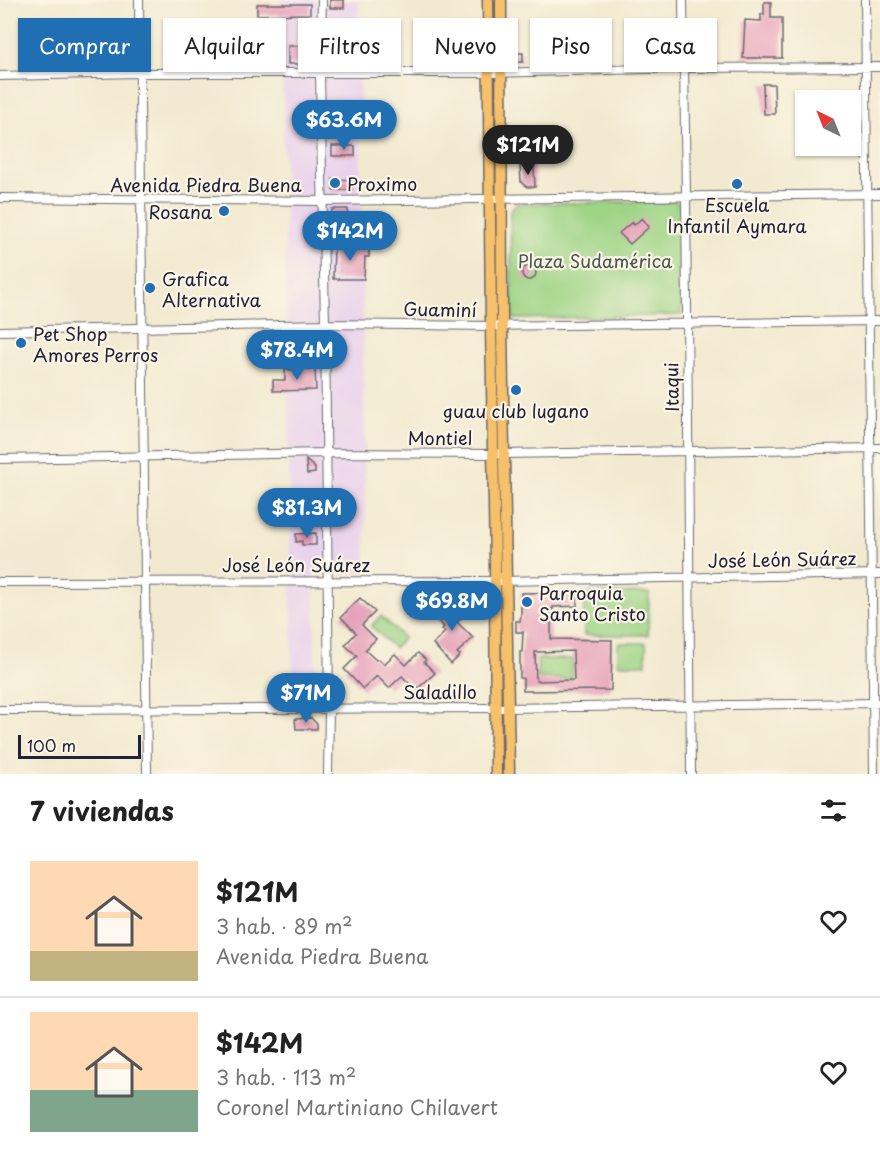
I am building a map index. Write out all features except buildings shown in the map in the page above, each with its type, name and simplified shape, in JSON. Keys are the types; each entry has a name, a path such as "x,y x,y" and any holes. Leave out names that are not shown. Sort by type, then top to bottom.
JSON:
{"main road":[{"path":"488,0 496,198"},
{"path":"496,774 495,708 500,581 496,198 502,73 501,0"},
{"path":"500,581 510,774"}],"street":[{"path":"139,0 147,774"},
{"path":"322,0 320,74 325,324 328,774"},
{"name":"Itaqui","path":"683,0 683,18"},
{"path":"866,0 870,448 876,574 877,703 874,774"},
{"path":"717,68 880,67"},
{"path":"0,76 140,73 502,73 624,70"},
{"name":"Itaqui","path":"684,72 691,774"},
{"name":"Avenida Piedra Buena","path":"0,198 322,201 880,194"},
{"name":"Guaminí","path":"0,332 325,324 496,326 880,321"},
{"name":"Montiel","path":"0,459 143,455 880,448"},
{"name":"José León Suárez","path":"0,582 500,581 876,574"},
{"name":"Saladillo","path":"0,710 508,708 877,703"}],"shaded area":[{"path":"281,0 359,0 359,18 298,18 298,72 360,72 366,572 314,573 316,698 293,699 282,72 286,72 286,18 281,18"}],"green space":[{"name":"Plaza Sudamérica","path":"675,201 681,205 681,315 514,319 512,316 510,211 516,204"},
{"path":"584,593 649,593 648,635 584,635"},
{"path":"381,616 404,638 394,648 371,626"},
{"path":"618,643 646,643 646,664 618,664"},
{"path":"538,659 572,659 572,679 538,678"}],"place":[{"name":"Proximo","path":"335,183"},
{"name":"Escuela Infantil Aymara","path":"737,184"},
{"name":"Rosana","path":"224,211"},
{"name":"Grafica Alternativa","path":"150,288"},
{"name":"Pet Shop Amores Perros","path":"21,343"},
{"name":"guau club lugano","path":"516,390"},
{"name":"Parroquia Santo Cristo","path":"527,602"}]}
